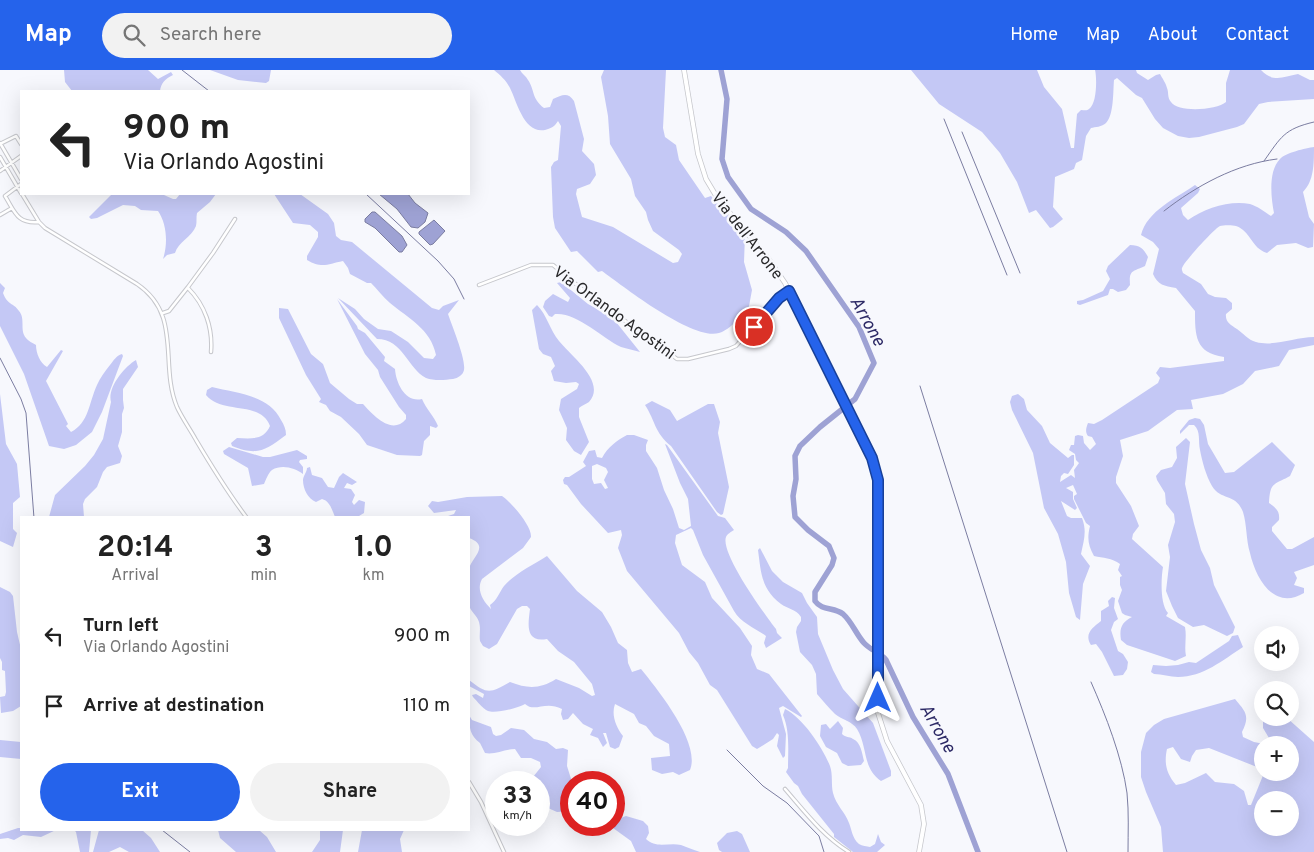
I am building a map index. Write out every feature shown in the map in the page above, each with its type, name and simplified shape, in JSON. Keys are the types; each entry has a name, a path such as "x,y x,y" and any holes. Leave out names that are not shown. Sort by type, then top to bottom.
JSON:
{"street":[{"name":"Via dell'Arrone","path":"684,70 698,154 706,179 718,199 768,258 789,291 872,458 878,480 878,703 882,727 887,741 921,804 924,824 919,852"},
{"path":"20,142 16,136 0,144 20,177"},
{"path":"0,157 20,191"},
{"path":"0,171 20,157"},
{"path":"5,196 20,185"},
{"path":"0,194 5,196 23,221 29,223 39,222"},
{"path":"22,195 39,222 61,238 144,288 154,299 163,313 172,385 177,406 211,466 245,516"},
{"path":"0,216 12,208"},
{"path":"163,313 170,311 213,253 235,219"},
{"name":"Via Orlando Agostini","path":"479,285 531,265 553,265 583,290 673,356 683,360 736,346 779,298 789,291"},
{"path":"188,287 208,318 211,352"},
{"path":"470,784 483,806 504,852"},
{"path":"785,789 825,834 849,852"}],"shaded area":[{"path":"64,70 148,70 158,79 171,72 173,75 164,82 160,90 71,90 65,82"},
{"path":"210,70 271,70 269,81 266,83 238,80"},
{"path":"494,70 520,70 530,84 537,101 544,108 550,107 553,99 559,96 567,95 572,98 584,139 582,151 594,164 596,175 590,184 577,189 576,194 582,217 613,227 673,263 678,262 682,254 653,231 646,212 635,196 631,179 610,144 608,116 601,77 604,70 666,70 663,128 665,137 676,145 679,160 705,198 711,196 745,235 744,262 752,290 747,317 741,317 719,333 707,333 693,329 659,311 602,271 598,272 577,251 571,252 555,228 553,217 551,167 558,160 561,126 558,121 553,127 545,130 538,130 532,127 522,116 508,85"},
{"path":"911,70 1037,70 1044,87 1062,109 1071,148 1074,148 1077,114 1081,110 1088,110 1094,102 1095,70 1136,70 1137,73 1148,80 1160,74 1166,84 1171,102 1181,108 1215,107 1226,102 1226,83 1230,70 1261,70 1274,78 1298,74 1314,80 1314,99 1259,104 1244,124 1189,138 1178,136 1163,128 1142,98 1117,78 1114,80 1112,109 1109,119 1103,125 1091,128 1086,136 1082,160 1076,163 1074,169 1055,177 1053,207 1063,219 1050,228 1036,210 1029,213 1017,182 1000,153 982,132 939,104"},
{"path":"1314,147 1311,177 1307,188 1303,192 1309,217 1314,224 1313,247 1308,248 1296,243 1277,245 1267,253 1262,251 1241,228 1228,225 1220,226 1201,244 1182,269 1183,273 1201,284 1208,294 1226,298 1232,303 1232,309 1226,314 1227,321 1250,340 1263,343 1277,343 1314,337 1314,345 1289,350 1279,366 1255,371 1243,384 1223,394 1191,400 1193,409 1177,410 1148,431 1120,440 1123,456 1116,477 1116,483 1131,506 1139,526 1132,539 1163,567 1162,591 1165,609 1168,613 1166,616 1185,627 1186,656 1175,661 1127,645 1121,640 1120,632 1122,626 1132,617 1122,613 1118,601 1122,590 1120,577 1122,576 1118,570 1120,564 1111,559 1094,556 1089,541 1090,526 1086,523 1074,499 1074,496 1077,494 1073,485 1066,488 1073,492 1073,499 1077,508 1075,510 1061,501 1067,516 1082,518 1085,531 1081,554 1090,566 1083,584 1080,620 1076,617 1069,593 1066,562 1058,534 1044,508 1033,453 1010,402 1012,396 1018,394 1024,399 1027,410 1042,426 1050,443 1068,458 1074,455 1074,465 1068,474 1064,473 1061,476 1060,482 1071,475 1075,478 1074,470 1079,463 1076,460 1075,454 1069,450 1071,445 1074,445 1075,436 1083,436 1084,443 1090,450 1096,444 1092,437 1086,433 1088,423 1094,424 1102,420 1158,383 1160,378 1156,373 1160,367 1170,368 1224,361 1224,357 1207,352 1202,347 1195,328 1195,311 1176,288 1168,287 1155,278 1153,274 1159,249 1153,242 1141,235 1144,226 1163,206 1195,185 1200,189 1198,193 1181,208 1183,215 1188,220 1218,206 1234,203 1253,205 1271,216 1274,213 1271,192 1272,177 1276,164 1286,155"},
{"path":"111,195 164,195 176,199 179,195 215,195 197,213 194,230 175,253 167,255 163,259 166,247 166,234 158,211 141,210 135,206 123,205 97,218 91,219 89,217"},
{"path":"275,195 301,195 328,214 334,223 336,236 341,240 352,242 432,308 439,310 443,306 459,300 448,314 463,358 464,370 461,375 455,379 447,380 426,378 414,368 393,344 386,340 377,339 338,298 355,309 364,319 378,329 391,331 408,342 424,358 433,359 436,355 424,331 390,303 371,283 367,283 350,274 343,261 321,265 307,260 307,256 318,237 318,232 310,225 293,223"},
{"path":"380,195 409,195 415,203 428,213 425,222 418,228 411,227 397,209"},
{"path":"372,212 375,212 402,236 407,245 402,252 399,252 375,228 365,222 365,219"},
{"path":"434,220 445,231 430,245 419,232"},
{"path":"1130,245 1141,248 1148,257 1145,266 1132,272 1130,285 1126,290 1118,292 1110,289 1108,295 1080,305 1077,304 1077,301 1103,291 1110,279 1106,271 1108,266"},
{"path":"561,282 588,304 612,317 640,352 621,347 572,317 563,314 549,316 543,307 545,301 553,294 568,302 570,298 557,283"},
{"path":"0,283 5,288 3,293 7,300 21,314 24,335 36,345 42,363 47,367 61,350 63,351 46,381 68,424 66,426 71,432 85,418 97,385 103,375 117,357 122,354 123,356 102,412 92,432 76,445 64,449 49,446 24,374 0,326"},
{"path":"337,299 358,329 365,333 385,357 384,361 395,369 397,381 403,391 411,398 422,399 436,422 438,426 436,428 430,426 430,435 424,441 422,455 397,455 367,445 359,434 341,417 319,402 321,399 306,375 279,318 279,308 288,309 311,354 323,364 330,383 349,399 357,404 363,404 377,418 389,425 401,424 406,419 406,415 380,377 378,370 365,354"},
{"path":"537,305 556,337 579,362 591,378 594,386 589,402 579,408 579,417 589,442 581,455 574,451 566,440 567,428 559,410 561,399 577,389 579,384 576,382 554,381 551,371 555,366 551,357 543,354 539,349 532,310"},
{"path":"136,360 138,367 123,389 122,432 118,446 122,456 120,463 107,467 103,472 97,487 85,499 83,504 84,516 49,516 55,495 85,466 103,439 111,402 110,396 114,384 126,368"},
{"path":"212,387 251,396 269,405 282,422 286,435 272,445 260,450 248,451 232,446 231,443 237,438 256,438 264,434 270,426 265,418 258,413 221,405 213,401 206,395 207,390"},
{"path":"0,394 6,444 17,464 20,497 13,503 13,529 17,533 13,547 0,541"},
{"path":"652,401 670,410 677,421 708,404 714,404 720,422 718,433 729,487 723,514 721,515 717,512 671,446 661,436 645,405"},
{"path":"1200,419 1204,425 1208,444 1225,473 1234,472 1272,442 1295,465 1290,476 1274,485 1270,491 1269,503 1274,506 1279,514 1279,520 1272,527 1272,531 1287,549 1292,549 1314,537 1314,565 1294,572 1297,578 1294,585 1304,588 1304,593 1293,598 1284,598 1268,590 1262,582 1253,563 1243,512 1240,506 1232,499 1220,494 1212,486 1203,464 1196,427 1189,425 1180,434 1180,431 1189,420"},
{"path":"627,435 634,435 648,440 646,451 657,468 679,528 684,530 691,526 688,499 665,444 718,516 725,518 734,530 726,537 726,545 730,556 745,584 782,638 766,648 764,643 766,636 744,622 734,611 703,555 693,530 691,528 676,535 675,543 682,565 705,582 712,598 740,628 752,646 751,655 757,669 769,674 802,716 783,706 779,708 786,734 785,756 783,758 777,746 779,735 777,733 773,739 757,749 752,746 717,690 710,685 679,633 627,571 618,548 622,535 621,530 608,533 581,504 567,485 564,484 563,480 565,477 569,477 586,466 583,462 589,451 595,450 597,457 602,458 610,447","holes":["597,464 606,468 608,472 604,480 608,488 605,489 601,483 594,484 592,466"]},
{"path":"1186,438 1190,442 1185,484 1201,550 1210,568 1214,585 1235,627 1233,633 1227,636 1204,625 1193,627 1178,618 1166,591 1170,557 1168,545 1175,522 1174,514 1166,504 1165,493 1156,476 1161,470 1172,467 1177,458 1176,447"},
{"path":"229,447 263,457 297,450 307,456 307,459 300,460 299,462 303,467 303,474 296,470 280,467 269,473 264,484 252,486 248,468 224,454 223,451"},
{"path":"310,467 312,475 322,478 328,487 334,488 343,473 357,482 352,485 347,483 344,488 351,489 355,495 352,502 354,505 359,500 365,502 364,513 359,516 335,516 327,502 322,499 316,502 311,499 303,483 307,468"},
{"path":"502,496 525,521 531,537 523,548 482,579 480,591 485,602 491,609 490,605 508,582 547,556 577,591 602,612 618,643 627,650 628,663 632,672 641,669 667,703 684,732 689,746 692,759 690,770 679,775 673,772 662,774 652,770 651,758 670,756 669,744 654,736 646,726 639,723 634,714 615,704 615,721 623,736 619,747 615,749 610,747 606,733 603,733 607,743 603,747 598,738 590,735 593,729 583,724 573,713 568,719 563,720 562,709 550,706 533,707 525,704 491,712 484,709 473,697 472,695 476,694 483,698 484,694 470,687 470,681 489,691 510,682 534,687 545,685 556,679 579,688 592,696 595,695 592,684 574,662 558,651 547,639 540,640 531,635 529,627 530,609 527,606 517,609 497,644 489,649 483,646 480,641 479,622 470,607 470,565 478,552 479,545 470,538 470,516 448,516 454,514 456,510 434,513 428,506 432,501 438,502 467,497"},
{"path":"760,548 772,571 783,582 802,593 817,617 818,634 833,670 843,689 873,723 891,771 891,776 881,781 875,776 868,764 863,743 857,729 835,714 817,694 816,674 812,665 800,652 796,632 801,617 781,604 769,592 761,573 758,550"},
{"path":"0,587 10,592 13,596 20,645 20,707 13,711 1,713 0,697 5,696 6,692 5,671 2,670 0,658"},
{"path":"1112,597 1115,598 1114,608 1118,619 1114,622 1111,630 1118,651 1123,654 1128,662 1127,669 1123,675 1114,676 1102,652 1096,644 1091,645 1088,638 1092,629 1101,621 1101,611 1109,606 1108,601"},
{"path":"1238,635 1243,647 1204,671 1178,677 1151,672 1153,665 1166,666 1189,662 1196,663 1229,641 1232,636"},
{"path":"1235,699 1246,714 1246,722 1242,732 1243,737 1254,742 1254,766 1209,748 1196,750 1190,762 1181,759 1173,747 1167,749 1167,768 1176,785 1206,773 1215,782 1234,784 1244,791 1248,805 1251,805 1254,798 1254,836 1299,836 1299,791 1257,791 1261,781 1299,781 1299,736 1268,736 1263,728 1263,726 1296,726 1314,742 1314,852 1163,852 1161,827 1141,777 1141,752 1146,733 1164,719"},
{"path":"785,709 799,719 823,751 831,769 834,797 847,819 855,839 860,845 870,847 875,844 878,834 881,842 885,845 877,852 853,852 834,837 834,834 786,772 788,768 788,734 783,715"},
{"path":"470,717 472,720 491,727 493,734 496,736 511,728 524,730 534,739 547,742 556,749 563,748 568,750 569,771 560,771 560,812 550,809 550,771 538,771 541,767 540,762 531,758 521,758 515,749 485,753 472,734"},
{"path":"838,721 843,728 842,734 856,741 859,745 864,761 861,765 848,766 842,763 837,753 826,747 820,736 821,725 826,724 830,729"},
{"path":"0,740 20,742 20,759 0,757"},
{"path":"625,816 643,821 648,826 649,833 646,839 654,844 676,844 700,852 636,852 631,841 624,836"},
{"path":"18,828 20,828 20,831 54,831 41,837 23,835 14,840 8,838 0,839 0,834"},
{"path":"91,831 89,852 80,852 76,832"},
{"path":"99,831 143,831 151,838 160,852 129,852 120,847 109,852 93,852"},
{"path":"218,831 260,831 267,837 276,852 236,852 220,838"},
{"path":"320,831 343,831 340,852 312,852 320,840"},
{"path":"362,831 404,831 400,839 402,852 358,852"},
{"path":"737,831 742,834 750,852 722,852 719,850 717,843 727,833"}],"waterway":[{"path":"182,70 208,90"},
{"name":"Arrone","path":"721,70 727,99 722,159 728,177 751,209 786,232 806,251 859,327 874,363 855,399 820,427 800,446 795,456 796,479 793,496 795,517 829,546 834,558 832,565 815,592 815,601 825,608 836,610 843,614 864,643 886,660 913,717 948,774 978,852"},
{"path":"944,119 1007,275"},
{"path":"1264,161 1289,131 1314,122"},
{"path":"962,132 1020,273"},
{"path":"1164,211 1189,193 1232,171 1277,159"},
{"path":"367,195 438,261 454,279 464,299"},
{"path":"0,358 26,413 34,516"},
{"path":"920,386 1067,852"},
{"path":"1091,682 1113,737 1125,779 1128,808 1128,852"},
{"path":"727,750 763,786 787,803 819,836 824,852"},
{"path":"163,831 190,852"}],"route":[{"path":"754,327 779,298 789,291 872,458 878,480 878,698"}]}
